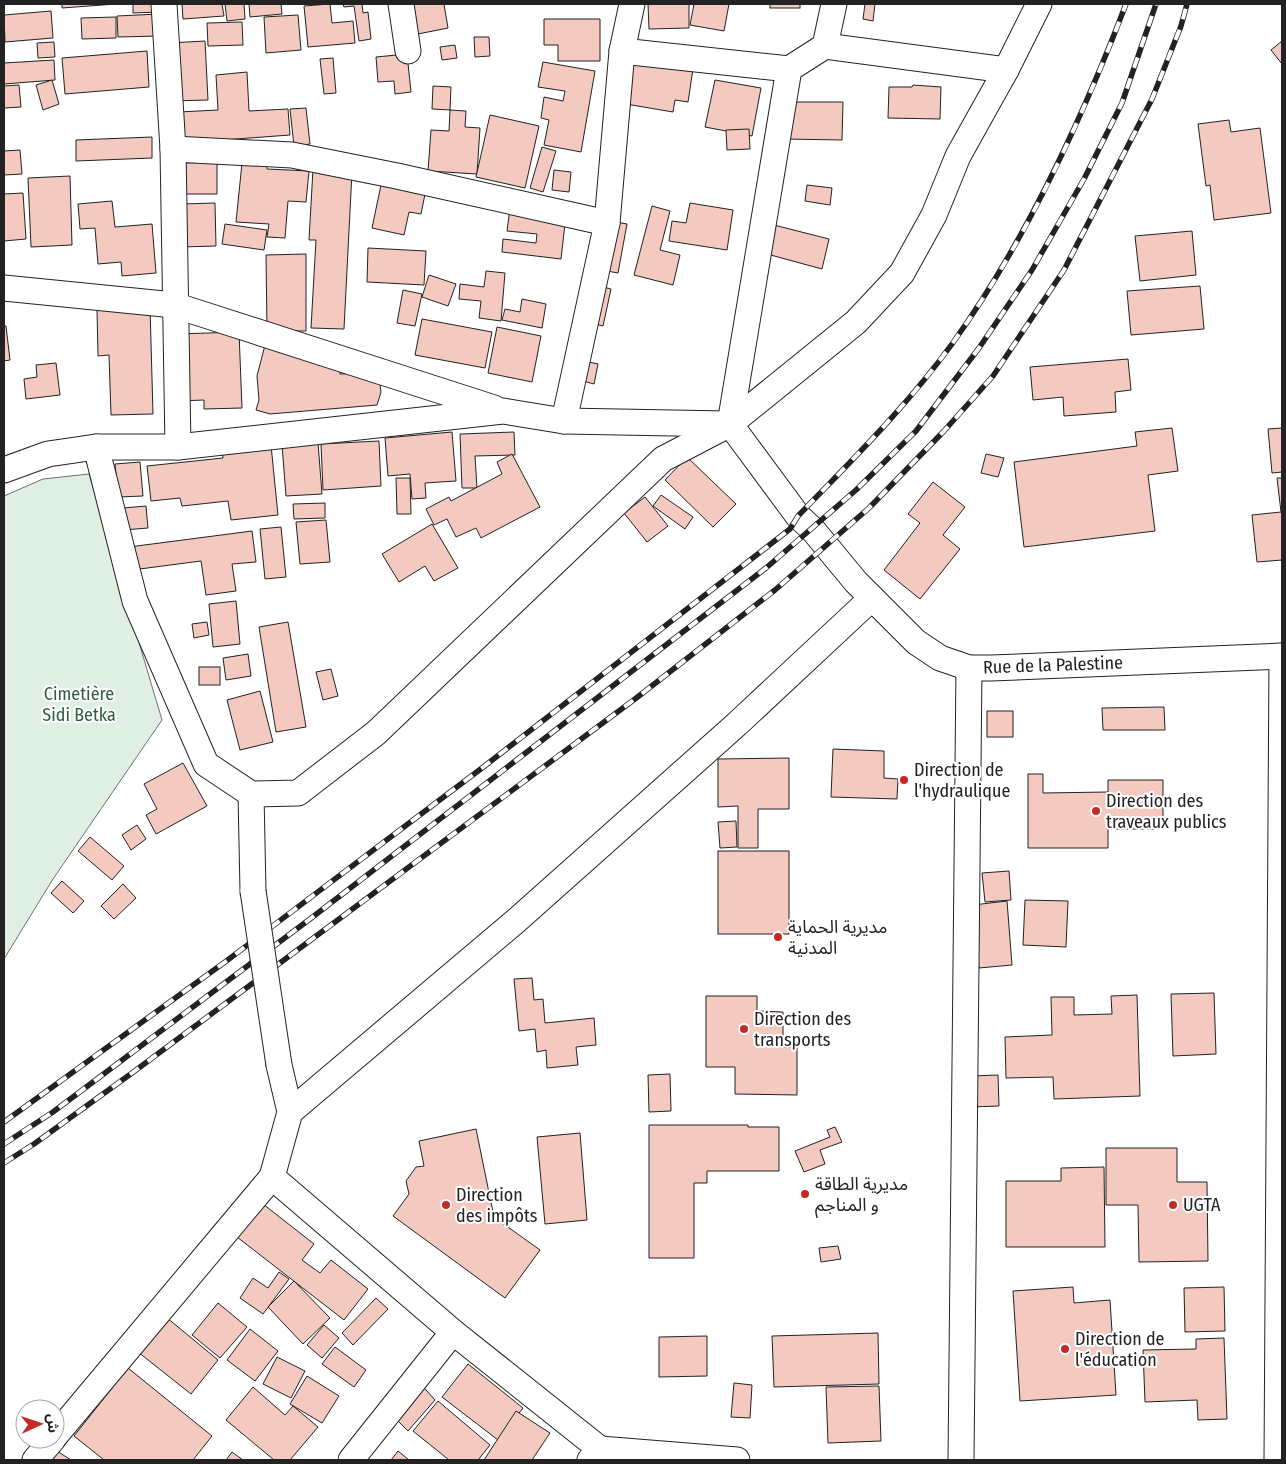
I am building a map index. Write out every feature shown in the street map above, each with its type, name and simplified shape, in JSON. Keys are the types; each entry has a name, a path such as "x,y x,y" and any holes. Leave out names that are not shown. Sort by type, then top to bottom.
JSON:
{"street":[{"path":"164,4 173,148 174,305 178,447"},
{"path":"401,4 408,51"},
{"path":"564,421 606,223 622,52 632,4"},
{"path":"825,46 834,4"},
{"path":"96,447 135,601 206,764 251,794 298,793 368,739 663,459 730,424 856,322 902,273 934,215 958,156 1006,70 1039,4"},
{"path":"622,52 789,69 825,46 1006,70"},
{"path":"730,424 789,69"},
{"path":"173,148 292,155 398,176 606,223"},
{"path":"4,288 174,305 503,411 564,421 730,424"},
{"path":"4,470 48,454 96,447 178,447 503,411"},
{"name":"Rue de la Palestine","path":"730,424 798,516 813,530 864,590 916,642 940,658 969,668 1282,656"},
{"path":"290,1112 518,920 736,724 864,590"},
{"path":"1277,1460 1282,656"},
{"path":"961,1460 969,668"},
{"path":"65,1425 272,1177 290,1112 279,1065 252,891 251,794"},
{"path":"272,1177 595,1455 737,1460"},
{"path":"351,1460 453,1332"},
{"path":"35,1460 44,1449"}],"green space":[{"name":"Cimetière Sidi Betka","path":"89,474 162,720 53,879 4,959 4,496 43,479"}],"building":[{"path":"62,4 116,4 62,8"},
{"path":"133,4 156,4 157,12 133,13"},
{"path":"182,4 222,4 224,16 183,19"},
{"path":"225,4 244,4 245,19 227,21"},
{"path":"249,4 281,4 282,14 250,17"},
{"path":"330,4 332,23 353,21 355,43 308,47 304,6"},
{"path":"343,4 362,4 363,13 368,12 371,39 359,41 354,6 344,7"},
{"path":"402,4 444,4 448,28 408,36"},
{"path":"648,4 689,4 689,28 649,29"},
{"path":"694,4 729,4 724,31 690,25"},
{"path":"770,4 800,4 800,8 770,8"},
{"path":"865,4 875,4 873,21 863,19"},
{"path":"51,11 53,38 5,42 4,15"},
{"path":"159,14 159,36 118,37 117,16"},
{"path":"298,15 301,50 266,53 264,17"},
{"path":"116,17 116,38 82,39 81,18"},
{"path":"544,19 600,19 600,61 558,61 558,45 544,45"},
{"path":"242,22 243,45 208,46 207,23"},
{"path":"474,37 489,37 490,56 475,57"},
{"path":"205,41 208,100 172,101 169,43"},
{"path":"1282,41 1282,64 1271,50"},
{"path":"54,42 55,57 38,58 37,43"},
{"path":"455,45 457,58 442,60 440,47"},
{"path":"147,51 149,87 65,94 62,58"},
{"path":"407,54 411,92 395,94 394,81 378,82 376,57"},
{"path":"628,57 693,69 688,102 675,100 673,112 620,103"},
{"path":"333,58 336,93 324,94 320,59"},
{"path":"54,60 55,80 4,84 4,63"},
{"path":"543,62 595,71 581,152 544,145 549,120 541,118 544,97 563,101 565,91 538,87"},
{"path":"247,72 249,111 288,109 290,135 182,143 179,112 218,110 216,75"},
{"path":"52,80 59,104 43,110 36,85"},
{"path":"715,80 761,88 752,136 705,127"},
{"path":"19,85 21,107 4,108 4,86"},
{"path":"913,85 941,87 940,119 888,118 889,87 912,87"},
{"path":"433,86 451,87 450,110 432,109"},
{"path":"786,102 843,102 842,140 785,139"},
{"path":"306,108 310,144 294,146 290,109"},
{"path":"450,110 466,111 465,127 480,128 477,174 428,171 431,130 449,131"},
{"path":"490,115 539,126 525,188 476,177"},
{"path":"1229,120 1231,132 1260,128 1271,213 1214,220 1210,185 1206,186 1198,124"},
{"path":"749,129 750,149 727,150 726,130"},
{"path":"152,137 152,158 76,161 76,140"},
{"path":"542,147 556,151 543,192 530,188"},
{"path":"20,150 22,174 4,175 4,151"},
{"path":"217,162 217,194 182,194 182,163"},
{"path":"242,163 267,165 267,169 309,171 306,202 288,201 285,238 267,237 269,224 236,222"},
{"path":"313,169 352,172 344,329 311,328 316,240 309,240"},
{"path":"554,170 571,172 569,192 552,190"},
{"path":"70,176 72,245 31,247 28,178"},
{"path":"381,185 425,194 421,214 409,212 404,235 372,228"},
{"path":"807,185 832,188 830,205 805,201"},
{"path":"23,193 26,239 4,241 4,194"},
{"path":"112,201 115,227 152,224 156,273 122,276 121,262 98,264 95,228 80,229 78,204"},
{"path":"215,203 216,246 181,247 181,204"},
{"path":"690,203 733,210 727,250 669,241 672,221 686,223"},
{"path":"652,206 670,211 660,250 680,255 673,285 634,275"},
{"path":"510,208 566,215 561,259 502,252 503,239 536,243 537,234 507,231"},
{"path":"605,220 627,224 618,273 596,269"},
{"path":"225,224 267,230 264,250 222,244"},
{"path":"774,225 829,239 822,269 767,254"},
{"path":"1192,231 1196,275 1140,281 1135,236"},
{"path":"368,248 426,251 424,285 367,282"},
{"path":"306,254 306,331 267,331 266,255"},
{"path":"486,271 505,273 501,321 479,318 481,301 459,299 460,284 484,287"},
{"path":"429,275 456,284 448,306 422,297"},
{"path":"592,284 611,289 603,326 583,321"},
{"path":"1200,286 1204,329 1131,335 1127,291"},
{"path":"403,290 422,294 415,326 397,323"},
{"path":"522,299 546,304 542,328 502,320 505,309 520,312"},
{"path":"150,307 153,414 111,415 109,355 98,356 97,309"},
{"path":"422,319 492,332 485,368 415,355"},
{"path":"4,326 6,326 10,360 4,361"},
{"path":"497,327 541,336 532,382 488,373"},
{"path":"239,332 242,408 204,409 204,400 178,401 176,334"},
{"path":"265,345 339,364 340,374 361,373 379,377 381,392 377,405 270,414 256,410 259,400 257,376"},
{"path":"1128,359 1131,390 1115,392 1116,412 1064,416 1063,397 1033,400 1030,367"},
{"path":"580,360 598,364 594,384 576,379"},
{"path":"56,363 60,395 26,399 24,379 37,377 36,365"},
{"path":"1172,428 1178,471 1148,475 1155,531 1024,547 1014,462 1137,446 1135,432"},
{"path":"1282,428 1282,472 1272,473 1268,429"},
{"path":"452,432 456,481 425,483 426,498 412,499 410,474 388,476 385,438"},
{"path":"514,432 515,455 475,456 477,488 462,488 460,434"},
{"path":"379,441 381,486 323,490 321,444"},
{"path":"318,443 322,494 286,496 282,445"},
{"path":"271,445 278,515 231,520 228,501 182,506 180,498 151,501 147,466 223,458 222,450"},
{"path":"512,454 540,507 481,538 476,528 456,537 447,519 434,525 426,509 449,497 451,501 502,474 497,462"},
{"path":"986,454 1004,458 998,477 981,473"},
{"path":"687,457 736,504 713,527 665,480"},
{"path":"140,462 143,496 118,497 115,464"},
{"path":"396,478 410,478 411,514 397,514"},
{"path":"1277,478 1282,478 1282,560 1257,562 1252,515 1281,512"},
{"path":"933,482 965,507 943,535 960,549 920,599 884,570 920,523 908,514"},
{"path":"661,495 693,517 685,529 653,506"},
{"path":"645,497 668,526 647,542 624,513"},
{"path":"325,503 325,518 294,519 293,504"},
{"path":"146,506 148,528 124,530 123,508"},
{"path":"326,520 330,562 300,564 296,522"},
{"path":"432,524 458,568 434,581 425,566 399,582 382,554"},
{"path":"281,527 286,577 265,579 260,529"},
{"path":"252,531 256,562 232,564 236,591 206,595 201,561 132,570 129,547"},
{"path":"236,601 240,644 213,647 209,604"},
{"path":"207,622 209,635 194,638 192,624"},
{"path":"288,622 306,727 276,732 259,627"},
{"path":"248,654 251,676 226,680 223,658"},
{"path":"199,667 220,667 220,685 199,685"},
{"path":"331,669 338,696 323,700 316,672"},
{"path":"260,691 273,742 240,750 227,700"},
{"path":"1164,707 1165,730 1103,730 1102,708"},
{"path":"987,711 1013,711 1013,737 987,737"},
{"path":"833,749 884,751 884,778 898,779 897,799 831,797"},
{"path":"789,758 789,809 758,809 758,848 738,848 738,806 718,807 718,759"},
{"path":"183,763 207,806 156,834 146,815 157,809 144,784"},
{"name":"Direction des traveaux publics","path":"1028,774 1043,774 1043,793 1108,792 1108,780 1163,780 1163,829 1108,829 1108,848 1028,848"},
{"path":"736,821 737,847 720,848 718,822"},
{"path":"137,825 146,839 131,850 122,835"},
{"path":"90,837 124,866 112,880 78,851"},
{"path":"718,851 789,851 789,934 718,934"},
{"path":"1009,871 1011,900 985,902 982,873"},
{"path":"62,881 84,901 73,913 51,893"},
{"path":"123,884 136,898 114,919 101,906"},
{"path":"1025,900 1068,901 1066,947 1023,945"},
{"path":"1007,901 1012,965 979,968 973,905"},
{"path":"532,978 534,1000 543,999 545,1023 594,1018 596,1045 576,1047 578,1065 547,1068 546,1050 537,1052 535,1029 519,1031 514,979"},
{"path":"1214,993 1216,1054 1173,1056 1171,994"},
{"path":"1137,995 1140,1096 1054,1099 1053,1077 1006,1078 1005,1037 1052,1035 1051,997 1074,997 1074,1015 1112,1014 1111,996"},
{"name":"Direction des transports","path":"706,996 757,996 757,1011 783,1012 783,1047 797,1047 797,1095 735,1094 735,1067 706,1067"},
{"path":"670,1074 671,1111 649,1112 648,1075"},
{"path":"998,1075 999,1106 972,1107 971,1076"},
{"path":"649,1125 748,1125 748,1127 779,1127 779,1171 707,1171 707,1183 694,1183 694,1258 649,1258"},
{"path":"835,1127 842,1142 820,1150 825,1164 804,1172 795,1151 830,1137 827,1130"},
{"name":"Direction des impôts","path":"476,1129 494,1217 540,1250 505,1298 393,1216 409,1194 406,1181 416,1167 424,1166 419,1141"},
{"path":"580,1133 587,1220 545,1224 537,1137"},
{"name":"UGTA","path":"1106,1148 1177,1148 1177,1182 1207,1182 1208,1261 1139,1262 1138,1205 1106,1205"},
{"path":"1104,1167 1105,1247 1006,1247 1006,1181 1061,1181 1061,1168"},
{"path":"263,1204 314,1244 302,1260 320,1273 331,1260 368,1289 344,1320 237,1237"},
{"path":"838,1246 841,1259 821,1262 819,1248"},
{"path":"279,1272 289,1279 263,1314 240,1298 253,1278 268,1288"},
{"path":"294,1281 330,1318 303,1344 268,1307"},
{"name":"Direction de l'éducation","path":"1073,1287 1074,1303 1110,1300 1116,1395 1020,1401 1013,1291"},
{"path":"1224,1287 1225,1331 1185,1332 1184,1288"},
{"path":"376,1298 388,1309 353,1345 342,1333"},
{"path":"218,1303 247,1327 220,1358 192,1335"},
{"path":"166,1317 218,1360 191,1394 138,1352"},
{"path":"324,1325 339,1338 322,1358 307,1345"},
{"path":"250,1329 278,1351 255,1381 227,1360"},
{"path":"878,1333 879,1384 774,1387 772,1336"},
{"path":"707,1336 707,1376 659,1377 659,1337"},
{"path":"1224,1338 1227,1419 1198,1420 1197,1400 1145,1402 1143,1350 1196,1349 1196,1339"},
{"path":"335,1347 366,1370 354,1387 322,1364"},
{"path":"277,1357 305,1371 291,1398 263,1384"},
{"path":"468,1364 523,1408 498,1440 442,1397"},
{"path":"128,1368 212,1436 193,1460 104,1460 74,1436"},
{"path":"307,1376 339,1396 322,1423 290,1404"},
{"path":"418,1381 435,1400 408,1431 389,1412"},
{"path":"734,1383 752,1385 750,1418 731,1417"},
{"path":"879,1386 881,1441 828,1443 826,1387"},
{"path":"253,1387 285,1415 293,1406 318,1427 290,1460 274,1460 226,1420"},
{"path":"438,1401 490,1445 478,1460 449,1460 413,1431"},
{"path":"516,1411 550,1433 532,1460 484,1460"},
{"path":"57,1451 71,1460 50,1460"},
{"path":"398,1451 409,1460 391,1460"},
{"path":"232,1452 243,1460 226,1460"}],"railway":[{"path":"4,1122 225,962 482,768 790,529 798,516 878,433 935,367 979,305 1028,222 1050,180 1071,136 1126,4"},
{"path":"4,1144 53,1112 310,919 766,568 856,490 916,431 979,348 1032,270 1084,179 1122,103 1156,4"},
{"path":"4,1163 34,1144 132,1073 635,699 775,590 869,508 944,431 993,376 1064,270 1152,99 1181,26 1187,4"}],"place":[{"name":"Direction de l'hydraulique","path":"904,780"},
{"name":"Direction des traveaux publics","path":"1096,811"},
{"name":"مديرية الحماية المدنية","path":"778,937"},
{"name":"Direction des transports","path":"744,1029"},
{"name":"مديرية الطاقة و المناجم","path":"805,1194"},
{"name":"Direction des impôts","path":"446,1205"},
{"name":"UGTA","path":"1173,1205"},
{"name":"Direction de l'éducation","path":"1065,1349"}]}
